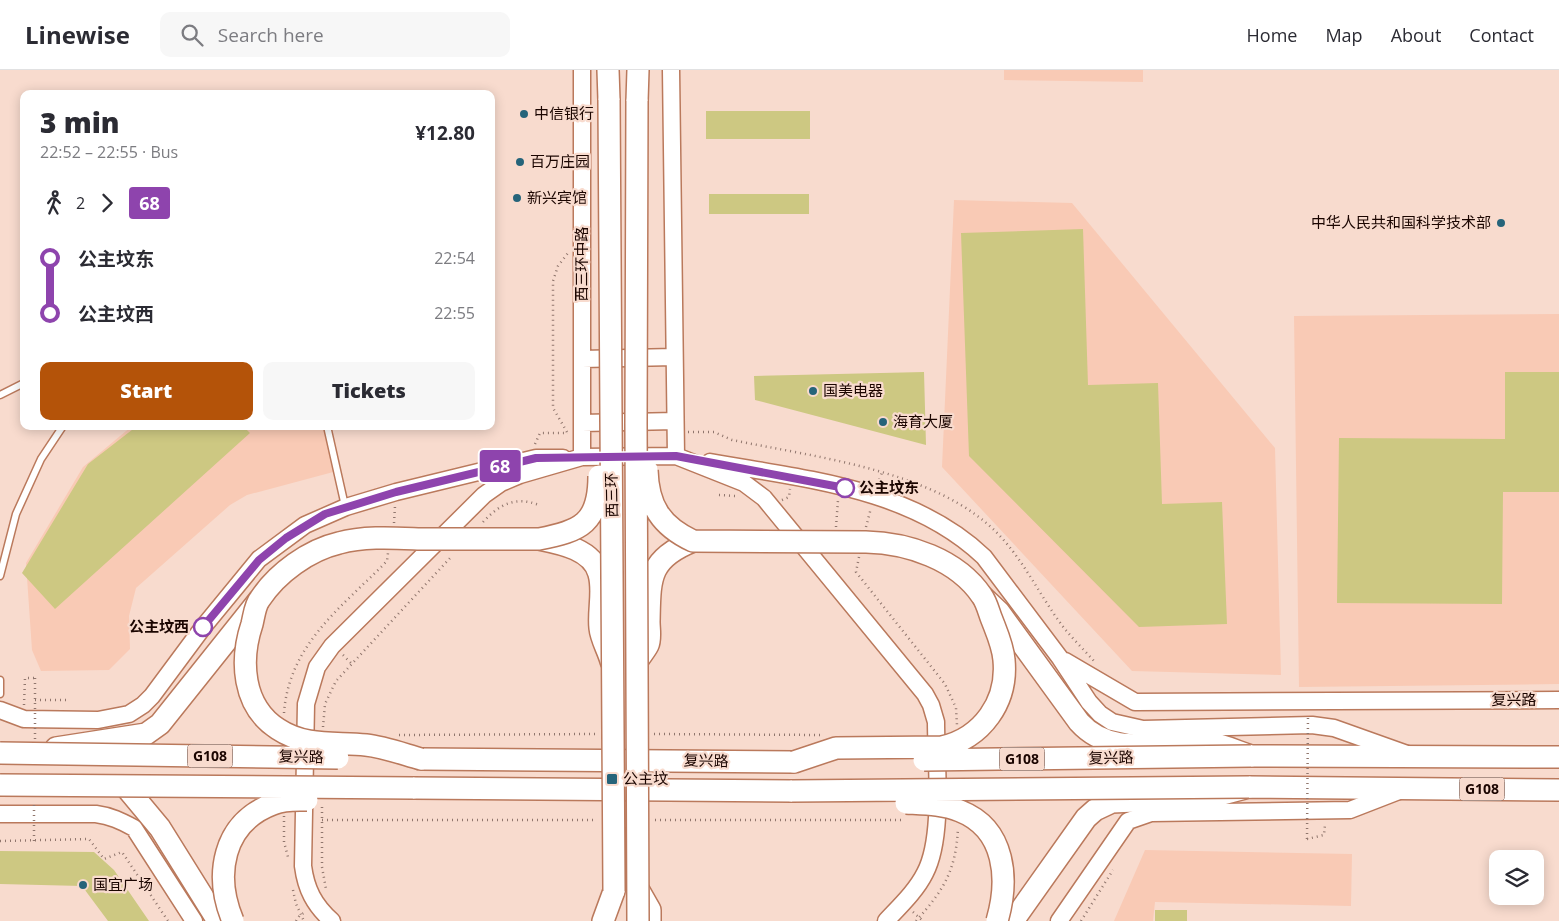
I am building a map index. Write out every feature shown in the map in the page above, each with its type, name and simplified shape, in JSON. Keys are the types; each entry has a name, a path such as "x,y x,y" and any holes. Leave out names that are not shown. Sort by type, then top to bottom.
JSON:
{"highway":[{"name":"西三环","path":"608,70 614,921"},
{"name":"西三环","path":"638,70 636,424 638,921"},
{"path":"636,424 647,441 648,484 654,504 663,521 677,533 693,541"},
{"path":"539,539 573,530 582,524 596,507 599,496 599,446 611,425"},
{"path":"8,753 146,734 160,724 259,600 288,569 320,549 337,543 378,538 539,539 570,546 594,564 600,573 600,629 613,665"},
{"path":"637,662 649,644 650,583 653,572 665,557 676,548 693,541 866,542 907,546 928,554 949,566 999,612 1079,722 1095,736 1105,742 1120,744 1210,744 1251,756"},
{"path":"794,762 836,748 942,747 955,744 976,732 985,723 997,704 1005,673 1001,643 983,596"},
{"path":"259,600 248,636 244,669 248,688 265,718 275,727 297,739 315,743 367,745 421,759"},
{"name":"复兴路","path":"8,753 794,762 1251,756 1412,755 1559,757"},
{"name":"复兴路","path":"0,785 792,791 1249,787 1559,790"},
{"path":"125,786 160,828 218,921"},
{"path":"1013,921 1074,833 1086,818 1100,807 1112,802 1208,798 1249,787"},
{"path":"232,921 223,890 222,873 232,840 239,829 256,814 273,804 286,800 354,799 413,788"},
{"path":"792,791 833,803 924,804 945,806 961,811 989,834 1001,858 1005,888 998,921"},
{"path":"638,889 650,910 650,921"},
{"path":"603,921 614,891"}],"street":[{"name":"西三环中路","path":"582,70 582,457"},
{"path":"672,70 676,456"},
{"path":"582,359 674,357"},
{"path":"582,422 675,421"},
{"path":"0,710 24,719 113,718 129,714 143,705 259,560 305,525 346,507 536,458 676,456 744,483 764,498 877,633 931,706 936,722 936,824 934,849 920,881 886,921"},
{"name":"复兴路","path":"676,456 792,477 874,495 933,520 970,544 984,557 1060,658 1089,702 1100,714 1126,726 1143,729 1312,725 1334,728 1359,735 1412,755"},
{"path":"332,921 311,896 305,883 303,866 305,717 310,688 317,667 332,646 484,495 510,479 582,457"},
{"name":"复兴路","path":"1060,658 1134,702 1559,700"},
{"name":"复兴路","path":"1059,921 1128,821 1151,813 1350,810 1406,789"},
{"path":"0,814 96,814 110,816 124,822 134,828 194,921"}],"lane":[{"path":"0,395 20,385"},
{"path":"0,576 16,514 41,459 60,430"},
{"path":"328,430 346,507"},
{"path":"0,680 0,694"}],"path":[{"path":"582,236 558,266 552,281 553,408 582,457"},
{"path":"846,464 882,472 915,483 957,502 983,519 1012,549 1064,628 1097,664"},
{"path":"719,495 738,496"},
{"path":"481,525 494,510 504,503 522,500 539,505"},
{"path":"323,734 325,704 336,681 454,554"},
{"path":"24,719 25,678 35,678"},
{"path":"35,700 69,700"},
{"path":"1308,714 1307,839 1324,835 1325,811"},
{"path":"395,734 598,734"},
{"path":"646,734 822,735"},
{"path":"322,801 322,867 326,891"},
{"path":"322,820 602,820"},
{"path":"652,820 900,820"},
{"path":"0,840 89,839 104,859 122,852 168,921"},
{"path":"1081,921 1118,863"},
{"path":"296,921 300,915"},
{"path":"919,918 922,921"}],"shaded area":[{"path":"1004,70 1143,70 1143,82 1004,80"},
{"path":"954,200 1072,203 1275,448 1281,675 1132,671 942,467"},
{"path":"1559,314 1559,684 1299,687 1294,316"},
{"path":"127,430 327,430 337,471 247,495 230,505 136,588 129,616 130,649 109,670 41,671 32,650 26,563 83,467"},
{"path":"1145,850 1352,854 1351,906 1155,902 1153,921 1114,921"}],"building":[{"path":"706,111 810,111 810,139 706,139"},
{"path":"709,194 809,194 809,214 709,214"},
{"path":"1083,229 1088,385 1158,383 1162,504 1222,502 1227,624 1139,627 969,456 961,233"},
{"name":"海育大厦","path":"924,372 926,445 755,400 754,376"},
{"path":"1505,372 1559,372 1559,492 1503,492 1502,604 1337,603 1339,438 1505,439"},
{"path":"132,430 247,430 250,433 55,609 22,573 88,464"},
{"name":"国宜广场","path":"0,851 94,852 114,870 149,921 108,921 82,886 0,884"},
{"path":"1155,910 1187,910 1187,921 1155,921"}],"bus line":[{"name":"68","path":"203,627 259,560 286,538 325,514 396,492 536,458 676,456 845,488"}],"place":[{"name":"中信银行","path":"524,114"},
{"name":"百万庄园","path":"520,162"},
{"name":"新兴宾馆","path":"517,198"},
{"name":"中华人民共和国科学技术部","path":"1501,223"},
{"name":"国美电器","path":"813,391"},
{"name":"海育大厦","path":"883,422"},
{"name":"公主坟东","path":"845,488"},
{"name":"公主坟西","path":"203,627"},
{"name":"公主坟","path":"612,779"},
{"name":"国宜广场","path":"83,885"}]}
